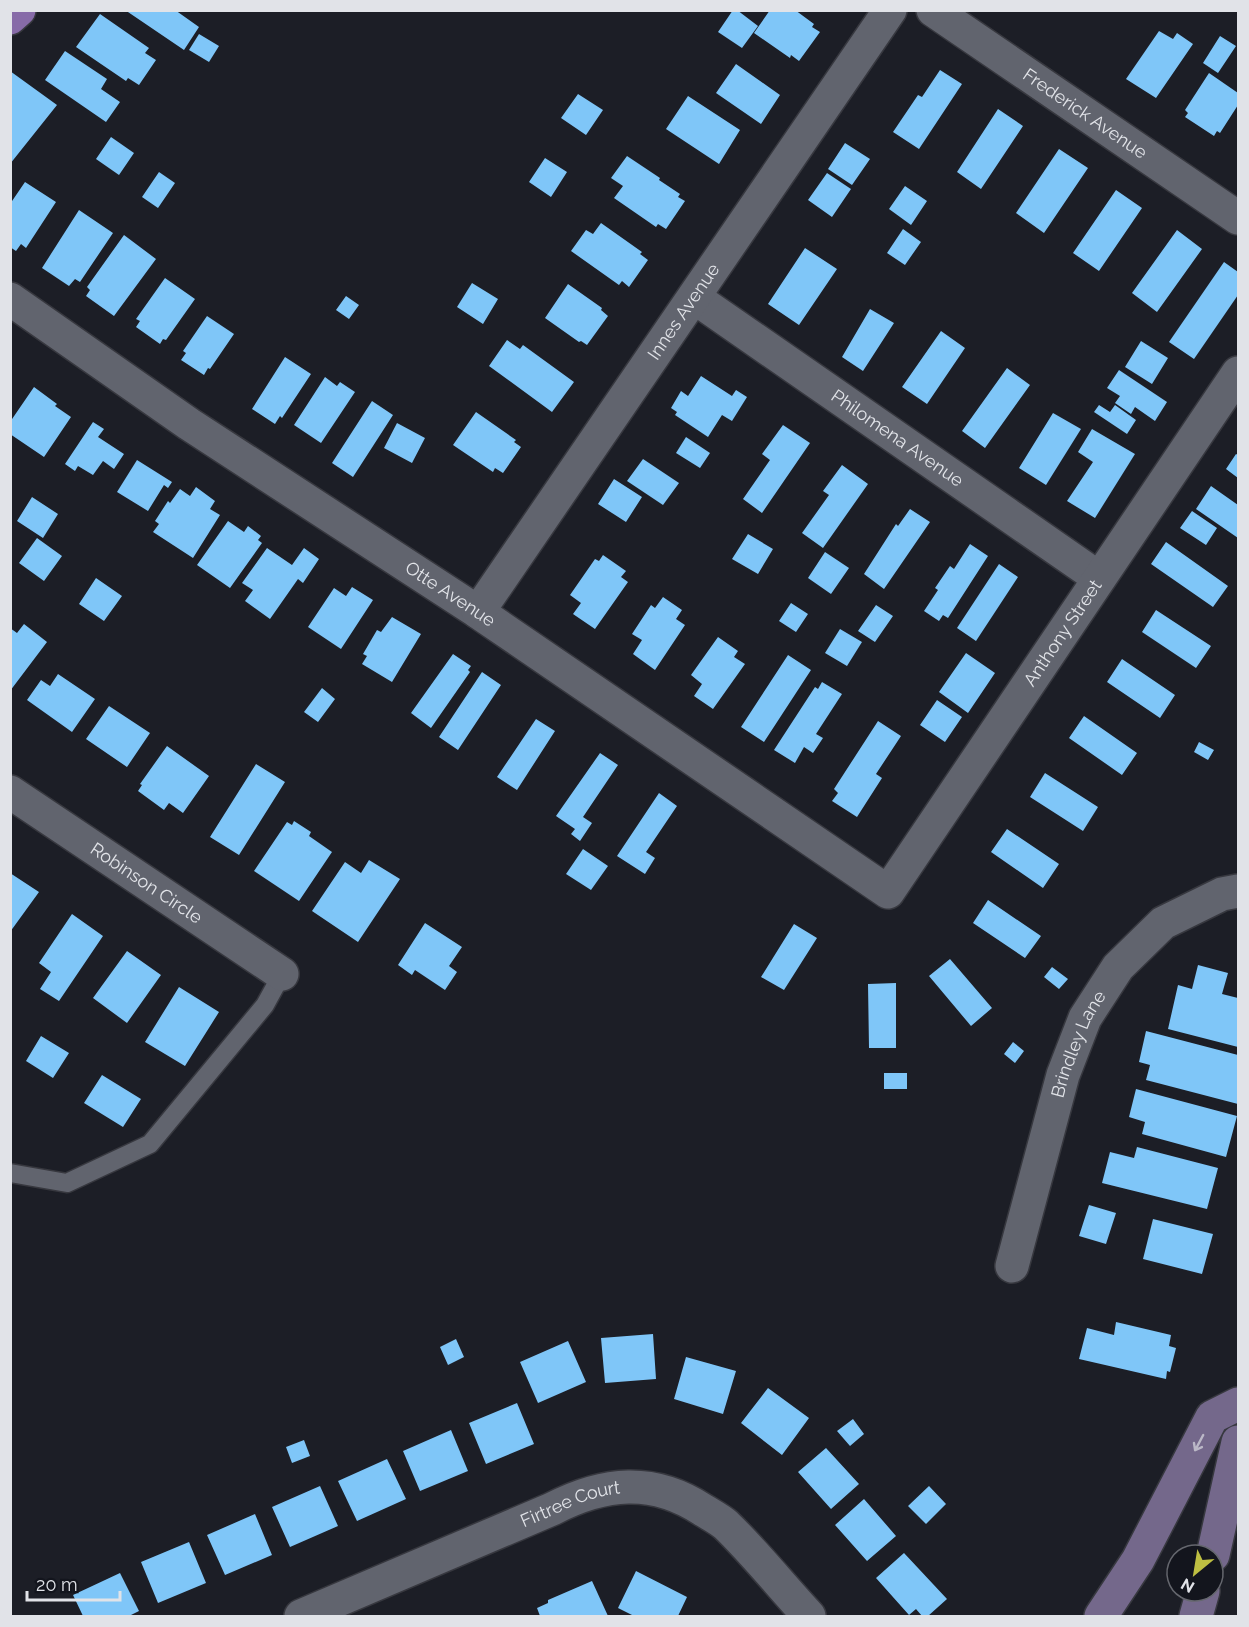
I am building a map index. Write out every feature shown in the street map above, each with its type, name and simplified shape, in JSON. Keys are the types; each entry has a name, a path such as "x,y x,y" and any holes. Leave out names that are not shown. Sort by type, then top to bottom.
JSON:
{"main road":[{"path":"10,18 20,10"}],"street":[{"name":"Innes Avenue","path":"478,612 890,10"},
{"name":"Frederick Avenue","path":"933,10 1239,218"},
{"name":"Philomena Avenue","path":"695,298 1099,578"},
{"name":"Otte Avenue","path":"10,299 189,424 478,612 888,892"},
{"name":"Anthony Street","path":"888,892 1239,373"},
{"name":"Robinson Circle","path":"10,792 282,974"},
{"name":"Brindley Lane","path":"1012,1266 1063,1075 1085,1018 1118,967 1163,923 1222,894 1239,891"},
{"path":"1101,1617 1138,1560 1212,1417 1239,1404"},
{"path":"1216,1543 1239,1442"},
{"name":"Firtree Court","path":"301,1617 568,1501 594,1491 629,1485 649,1487 689,1501 724,1523 809,1617"}],"lane":[{"path":"10,1173 67,1183 150,1144 266,1005 282,974"}],"building":[{"path":"125,10 175,10 199,27 184,50"},
{"path":"733,10 737,10 758,26 742,48 718,32"},
{"path":"770,10 795,10 814,24 812,27 820,32 799,61 791,55 790,58 754,33"},
{"path":"100,14 149,48 145,53 156,60 139,85 128,78 126,81 76,47"},
{"path":"1159,31 1173,39 1177,33 1193,44 1156,98 1126,79"},
{"path":"199,34 219,46 209,62 189,50"},
{"path":"1220,36 1236,46 1218,73 1203,63"},
{"path":"65,51 107,79 101,89 120,102 106,122 45,80"},
{"path":"736,64 780,95 761,124 716,93"},
{"path":"940,70 962,84 919,149 893,132 918,95 922,97"},
{"path":"10,71 57,105 10,164"},
{"path":"1209,73 1238,93 1238,105 1220,133 1217,131 1214,136 1185,117 1188,113 1185,110"},
{"path":"578,94 603,110 586,135 561,118"},
{"path":"688,96 740,130 719,164 666,129"},
{"path":"998,109 1023,126 981,189 957,172"},
{"path":"111,137 134,153 119,175 96,159"},
{"path":"845,143 870,159 852,185 828,169"},
{"path":"1059,149 1088,168 1044,233 1016,213"},
{"path":"627,156 660,178 659,180 680,194 678,197 685,201 666,229 658,224 656,227 614,198 623,186 611,178"},
{"path":"545,158 567,172 551,197 529,182"},
{"path":"159,172 175,183 158,208 142,197"},
{"path":"827,173 851,189 832,217 808,200"},
{"path":"25,182 56,202 26,248 21,244 16,251 10,247 10,204"},
{"path":"905,186 927,201 911,225 889,209"},
{"path":"1116,190 1142,208 1099,271 1073,253"},
{"path":"79,210 113,233 80,282 75,279 69,286 42,268"},
{"path":"601,223 642,252 640,254 648,260 629,287 622,281 619,285 571,251 586,230 593,234"},
{"path":"903,229 921,242 905,265 887,253"},
{"path":"1177,230 1202,249 1157,312 1132,293"},
{"path":"124,235 156,259 114,316 86,296 90,290 87,287"},
{"path":"805,248 837,269 799,325 768,304"},
{"path":"1224,262 1238,272 1238,295 1194,359 1169,342"},
{"path":"165,278 195,299 166,340 163,339 160,344 136,327 140,321 136,319"},
{"path":"472,283 498,299 483,324 457,307"},
{"path":"568,284 602,308 601,310 608,316 587,345 579,342 545,318"},
{"path":"346,296 359,305 349,319 336,310"},
{"path":"870,309 894,323 863,371 842,357"},
{"path":"207,316 234,334 204,375 181,360 186,353 183,351"},
{"path":"941,331 965,348 927,404 902,387"},
{"path":"507,340 520,349 523,345 574,382 552,412 489,366"},
{"path":"1141,341 1168,358 1152,384 1125,367"},
{"path":"285,357 311,374 282,418 280,416 275,424 252,409"},
{"path":"1007,368 1030,385 985,448 962,431"},
{"path":"1119,370 1167,402 1155,421 1135,407 1131,414 1115,403 1120,396 1107,388"},
{"path":"701,376 732,396 736,390 747,397 732,421 722,415 708,437 675,415 677,412 671,408 681,391 688,396"},
{"path":"325,377 337,386 340,382 355,392 321,443 294,425"},
{"path":"34,387 71,417 44,457 10,434 10,422"},
{"path":"372,401 393,415 353,477 332,463"},
{"path":"1099,405 1110,412 1115,405 1136,420 1127,434 1094,412"},
{"path":"476,412 516,440 514,442 521,447 503,473 495,468 493,472 453,445"},
{"path":"1053,413 1081,429 1046,485 1019,468"},
{"path":"93,422 104,429 98,437 124,454 114,469 103,461 93,475 78,466 75,471 65,464"},
{"path":"397,423 425,438 412,463 384,448"},
{"path":"783,425 810,443 762,513 743,499 770,460 762,454"},
{"path":"1092,429 1135,454 1095,518 1067,501 1093,462 1078,452"},
{"path":"686,437 710,453 700,468 676,453"},
{"path":"1236,454 1238,455 1238,478 1226,469"},
{"path":"643,459 679,483 663,505 627,481"},
{"path":"137,460 172,482 168,488 164,485 148,511 117,492"},
{"path":"842,465 868,484 823,548 802,533 829,495 823,491"},
{"path":"614,479 642,497 626,522 598,504"},
{"path":"1211,486 1238,505 1238,538 1196,509"},
{"path":"196,487 215,501 210,509 220,515 193,558 153,532 159,524 155,521 168,501 170,503 180,489 190,496"},
{"path":"32,497 58,514 43,538 17,521"},
{"path":"910,509 930,522 884,589 864,574 896,524 898,526"},
{"path":"1192,511 1217,528 1206,545 1180,528"},
{"path":"228,521 244,532 248,526 261,536 258,540 262,543 230,588 197,565"},
{"path":"748,534 773,549 758,574 732,559"},
{"path":"37,538 62,556 44,581 19,563"},
{"path":"1166,542 1228,586 1213,607 1151,564"},
{"path":"970,544 988,556 948,618 943,615 939,621 924,611 938,590 935,588 950,566 954,569"},
{"path":"267,548 292,565 304,548 319,559 303,583 298,579 270,619 245,601 253,590 242,583"},
{"path":"825,552 849,568 831,594 808,578"},
{"path":"603,555 626,571 621,577 628,582 595,629 573,614 581,603 570,595 595,559 599,561"},
{"path":"999,564 1018,577 976,641 957,628"},
{"path":"96,578 122,596 104,621 79,604"},
{"path":"352,587 373,600 341,649 308,627 334,588 346,596"},
{"path":"663,597 682,610 676,619 685,625 655,670 633,654 642,640 632,634 651,605 655,608"},
{"path":"791,603 808,614 796,632 779,621"},
{"path":"876,605 893,616 875,642 858,631"},
{"path":"1156,610 1211,646 1196,668 1142,632"},
{"path":"392,617 421,634 392,682 362,664 367,656 363,654 377,630 381,632"},
{"path":"24,624 47,642 10,691 10,628 17,633"},
{"path":"840,629 862,642 847,666 825,653"},
{"path":"718,637 738,651 734,657 745,664 713,709 694,696 702,684 691,675"},
{"path":"966,653 995,673 968,713 939,692"},
{"path":"453,654 471,666 468,670 470,672 431,728 411,713"},
{"path":"788,655 811,670 764,742 741,727"},
{"path":"1122,659 1175,695 1160,718 1107,682"},
{"path":"482,672 501,685 458,750 439,737"},
{"path":"58,674 95,699 72,732 27,700 41,680 50,686"},
{"path":"822,682 842,694 816,734 823,738 813,753 804,747 795,763 774,750 815,687 818,689"},
{"path":"322,688 335,699 318,722 304,712"},
{"path":"937,700 962,717 945,742 920,725"},
{"path":"109,706 150,733 127,767 86,739"},
{"path":"1084,716 1137,753 1122,775 1069,738"},
{"path":"536,719 555,731 517,790 497,777"},
{"path":"878,721 901,736 876,774 882,778 857,817 832,801 838,793 834,789"},
{"path":"1199,742 1214,750 1208,760 1194,752"},
{"path":"167,746 209,776 183,813 169,803 164,810 138,791 142,785 140,784"},
{"path":"600,753 618,765 583,817 592,823 580,841 571,834 575,829 556,816"},
{"path":"256,764 285,782 239,855 210,837"},
{"path":"1045,773 1098,807 1083,831 1030,797"},
{"path":"659,793 677,806 646,852 655,858 645,874 617,856"},
{"path":"294,821 311,832 309,836 332,852 299,901 254,871 287,822 292,825"},
{"path":"1007,829 1059,864 1043,888 991,852"},
{"path":"583,849 608,866 591,890 566,874"},
{"path":"369,860 400,879 358,942 312,911 345,862 361,873"},
{"path":"10,873 39,892 10,932"},
{"path":"988,900 1041,936 1025,958 973,923"},
{"path":"72,914 103,936 59,1001 40,989 51,972 39,963"},
{"path":"425,923 462,947 449,966 457,972 445,990 415,970 412,975 398,965"},
{"path":"794,924 817,938 784,990 761,977"},
{"path":"127,951 161,975 127,1023 93,998"},
{"path":"950,959 992,1008 971,1026 929,976"},
{"path":"1198,965 1228,973 1222,994 1238,998 1238,1047 1168,1029 1178,985 1192,989"},
{"path":"1052,967 1068,979 1059,989 1044,977"},
{"path":"896,983 896,1048 869,1048 868,984"},
{"path":"179,987 219,1012 185,1066 145,1042"},
{"path":"1146,1031 1238,1055 1238,1104 1146,1080 1150,1065 1139,1062"},
{"path":"41,1036 69,1053 53,1078 26,1061"},
{"path":"1013,1042 1024,1051 1015,1063 1004,1054"},
{"path":"884,1073 907,1073 907,1089 884,1089"},
{"path":"102,1075 141,1099 123,1127 84,1103"},
{"path":"1136,1089 1237,1116 1226,1157 1142,1134 1145,1122 1129,1117"},
{"path":"1137,1147 1218,1168 1207,1209 1102,1183 1110,1152 1134,1158"},
{"path":"1089,1205 1116,1213 1106,1244 1079,1236"},
{"path":"1153,1219 1213,1234 1202,1274 1143,1259"},
{"path":"1116,1322 1171,1335 1169,1346 1176,1348 1166,1379 1079,1359 1087,1328 1114,1335"},
{"path":"653,1334 656,1379 605,1383 601,1338"},
{"path":"456,1339 464,1357 448,1365 440,1347"},
{"path":"568,1341 586,1382 538,1403 520,1362"},
{"path":"686,1357 736,1371 723,1414 674,1399"},
{"path":"768,1388 809,1418 782,1455 741,1423"},
{"path":"517,1403 534,1444 486,1464 469,1423"},
{"path":"853,1419 864,1434 850,1446 837,1431"},
{"path":"451,1430 468,1471 420,1491 403,1451"},
{"path":"304,1440 310,1456 292,1463 286,1447"},
{"path":"826,1448 859,1484 831,1509 798,1472"},
{"path":"387,1459 406,1499 357,1521 338,1481"},
{"path":"320,1486 338,1526 290,1547 272,1507"},
{"path":"929,1486 946,1504 926,1524 908,1506"},
{"path":"864,1499 896,1536 867,1561 835,1525"},
{"path":"255,1514 272,1555 225,1575 207,1535"},
{"path":"189,1542 206,1583 158,1603 141,1562"},
{"path":"904,1553 947,1599 928,1616 922,1616 916,1609 909,1615 876,1578"},
{"path":"636,1571 687,1597 678,1616 634,1616 618,1608"},
{"path":"120,1573 139,1611 129,1616 83,1616 73,1595"},
{"path":"592,1581 608,1616 540,1616 537,1608 548,1603 548,1600"}]}
